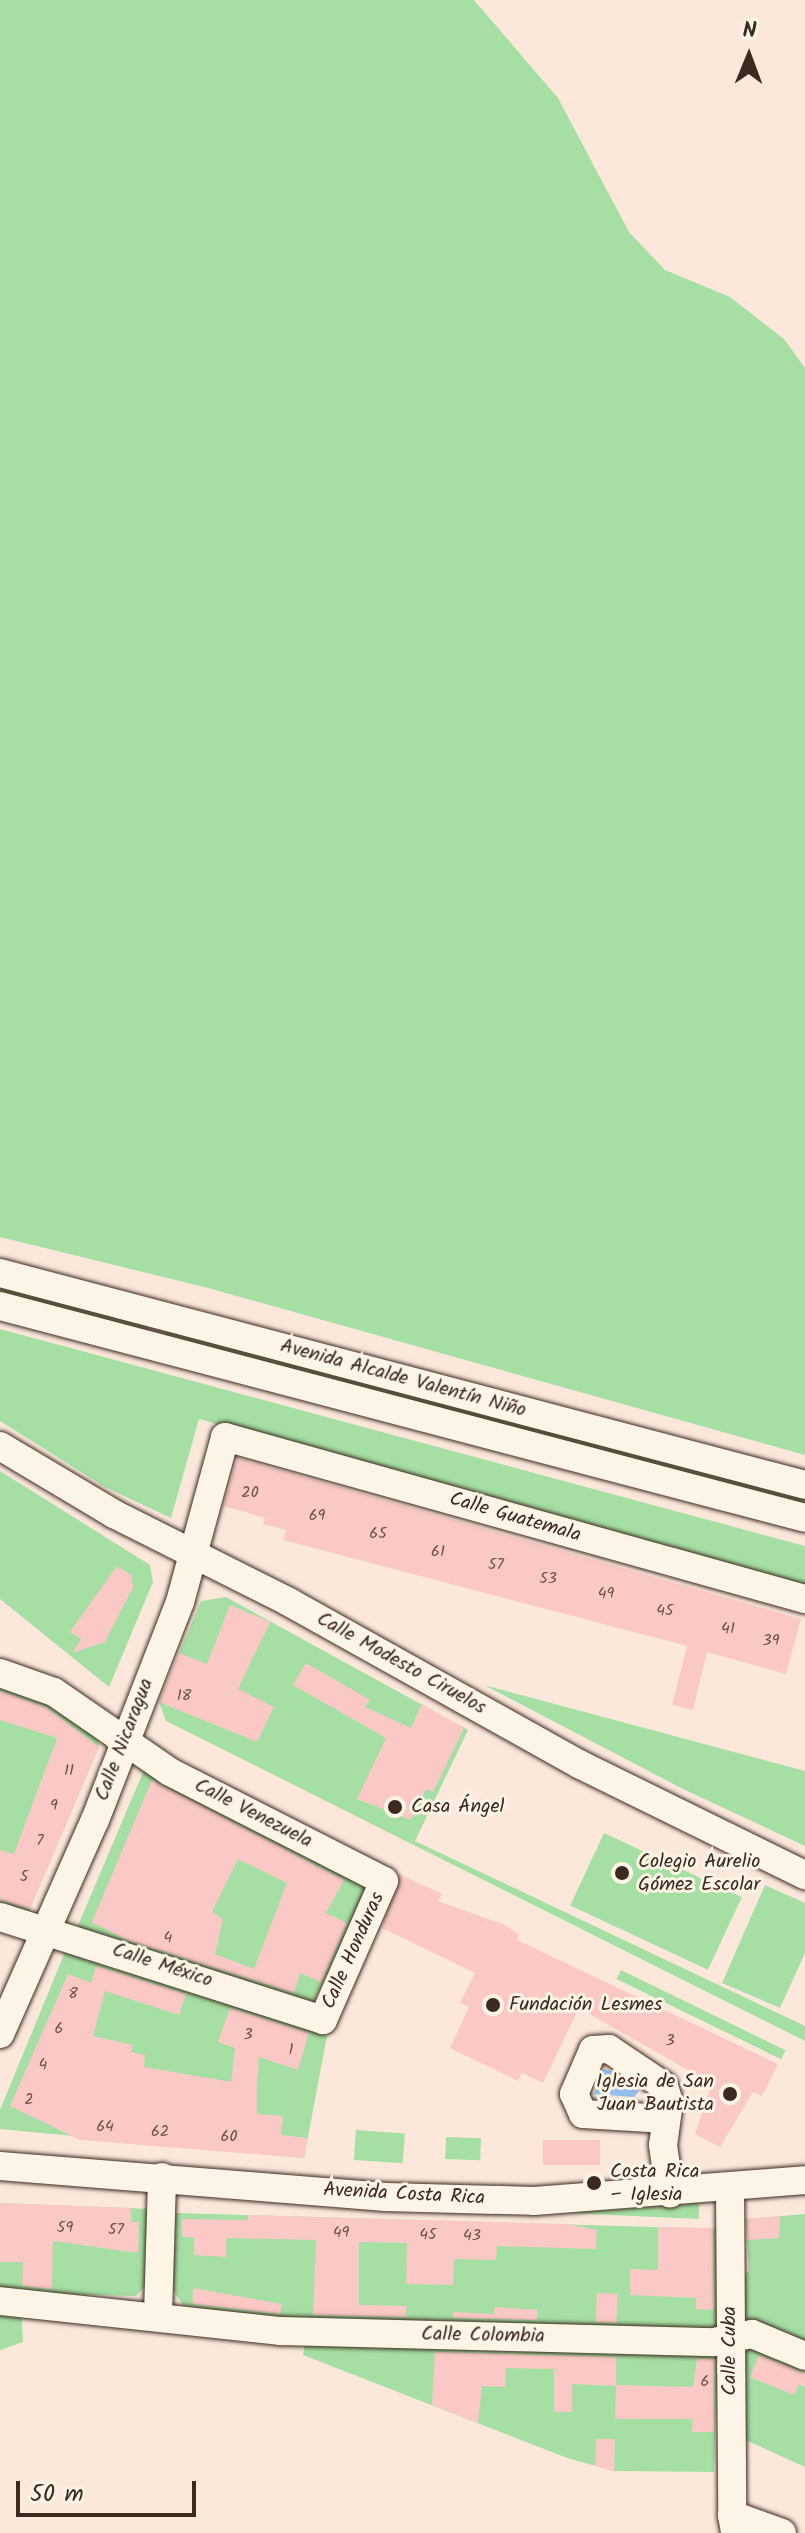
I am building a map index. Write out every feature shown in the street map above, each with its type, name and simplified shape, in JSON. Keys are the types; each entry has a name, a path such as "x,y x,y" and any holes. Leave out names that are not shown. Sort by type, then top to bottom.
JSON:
{"street":[{"name":"Avenida Alcalde Valentín Niño","path":"0,1273 805,1485"},
{"name":"Avenida Alcalde Valentín Niño","path":"0,1306 805,1518"},
{"name":"Calle Nicaragua","path":"0,2034 124,1740 197,1555 225,1437"},
{"name":"Calle Guatemala","path":"225,1437 805,1599"},
{"name":"Calle Modesto Ciruelos","path":"0,1446 579,1764 805,1875"},
{"name":"Calle Venezuela","path":"0,1673 54,1692 170,1772 384,1881"},
{"name":"Calle Honduras","path":"323,2020 384,1881"},
{"name":"Calle México","path":"0,1917 46,1928 323,2020"},
{"path":"666,2119 670,2194"},
{"name":"Avenida Costa Rica","path":"1,2165 401,2198 534,2201 670,2194 805,2180"},
{"path":"158,2315 162,2177"},
{"name":"Calle Cuba","path":"730,2188 733,2524"},
{"name":"Calle Colombia","path":"0,2301 158,2315 281,2331 730,2339 752,2334 805,2356"},
{"path":"733,2524 782,2533"}],"green space":[{"path":"0,0 474,0 558,98 629,232 665,270 730,297 784,339 805,368 805,1455 208,1288 0,1237"},
{"path":"0,1288 148,1325 147,1330 0,1293"},
{"path":"0,1329 805,1546 805,1588 199,1419 171,1518 105,1487 0,1421"},
{"path":"166,1330 805,1498 805,1505 164,1335"},
{"path":"0,1471 150,1565 153,1582 109,1687 0,1599"},
{"path":"226,1597 468,1730 415,1841 805,2026 805,2041 166,1721 159,1702 201,1601"},
{"path":"0,1685 49,1701 97,1733 99,1747 29,1911 0,1906"},
{"path":"484,1685 805,1771 805,1846 683,1789"},
{"path":"144,1770 368,1888 313,2003 77,1928"},
{"path":"604,1833 742,1897 708,1970 570,1906"},
{"path":"765,1885 805,1903 805,1953 780,2008 722,1983"},
{"path":"65,1952 327,2036 304,2158 0,2129 0,2110"},
{"path":"621,1970 785,2050 781,2059 617,1979"},
{"path":"356,2130 405,2133 403,2163 354,2160"},
{"path":"446,2137 481,2138 480,2160 445,2159"},
{"path":"0,2203 152,2209 147,2284 136,2296 0,2292"},
{"path":"699,2203 699,2219 568,2213"},
{"path":"176,2213 722,2229 719,2332 269,2319 183,2305 173,2290"},
{"path":"805,2214 805,2348 741,2316 741,2277 749,2271 746,2219"},
{"path":"0,2308 21,2309 23,2342 0,2350"},
{"path":"305,2340 718,2350 714,2472 614,2471 567,2458 303,2355"},
{"path":"756,2343 805,2364 805,2467 739,2437 740,2352"}],"water":[{"path":"603,2069 619,2073 639,2091 634,2097 594,2094"}],"building":[{"path":"237,1458 801,1619 786,1674 707,1652 693,1710 672,1705 687,1646 283,1540 286,1530 263,1524 265,1518 224,1506"},
{"path":"117,1566 131,1575 133,1587 105,1642 72,1653 81,1639 70,1632"},
{"path":"230,1605 270,1622 238,1689 274,1707 257,1742 159,1702 179,1653 207,1664"},
{"path":"306,1663 370,1700 365,1707 411,1728 422,1704 464,1728 433,1792 426,1789 411,1820 357,1799 386,1738 293,1685"},
{"path":"0,1691 46,1707 99,1747 30,1909 0,1900 0,1850 14,1854 57,1738 0,1720"},
{"path":"152,1780 344,1880 326,1913 347,1923 321,1982 300,1973 294,1993 127,1940 92,1922","holes":["238,1859 287,1883 254,1969 215,1954 223,1919 212,1912"]},
{"path":"399,1874 442,1894 438,1901 505,1925 519,1935 517,1940 778,2064 762,2096 753,2092 720,2147 695,2134 712,2084 579,2008 543,2083 522,2073 518,2081 450,2048 469,2007 460,2003 475,1973 382,1928"},
{"path":"96,1966 186,1994 179,2015 105,1991 93,2036 133,2045 131,2052 145,2055 144,2067 231,2082 235,2048 218,2042 230,2008 309,2033 298,2070 259,2057 257,2086 257,2114 283,2116 281,2135 308,2138 304,2158 80,2140 10,2106 68,1974 91,1983"},
{"path":"543,2140 600,2140 600,2165 543,2165"},
{"path":"0,2203 131,2208 131,2222 139,2222 138,2253 53,2241 52,2289 22,2286 23,2262 0,2262"},
{"path":"248,2215 566,2224 597,2230 596,2249 497,2246 496,2260 454,2259 453,2285 406,2284 407,2243 359,2242 359,2305 406,2306 406,2317 313,2315 316,2240 226,2238 226,2257 194,2255 194,2237 182,2237 182,2219 248,2220"},
{"path":"780,2216 779,2238 747,2240 747,2219"},
{"path":"658,2227 713,2228 714,2310 696,2309 696,2298 630,2295 630,2269 658,2270"},
{"path":"193,2288 282,2304 280,2314 193,2304"},
{"path":"597,2293 618,2294 616,2323 595,2322"},
{"path":"495,2307 537,2310 537,2320 453,2318 453,2312 494,2314"},
{"path":"435,2352 616,2357 616,2385 693,2387 697,2359 714,2359 714,2432 692,2432 693,2419 615,2419 616,2386 572,2384 572,2412 554,2412 554,2369 506,2368 505,2387 482,2386 478,2423 432,2405"},
{"path":"759,2355 805,2373 805,2387 799,2384 794,2395 750,2377"},
{"path":"596,2439 615,2439 614,2471 595,2466"}],"place":[{"name":"Casa Ángel","path":"395,1807"},
{"name":"Colegio Aurelio Gómez Escolar","path":"622,1873"},
{"name":"Fundación Lesmes","path":"493,2005"},
{"name":"Iglesia de San Juan Bautista","path":"730,2094"},
{"name":"Costa Rica – Iglesia","path":"594,2183"}]}
